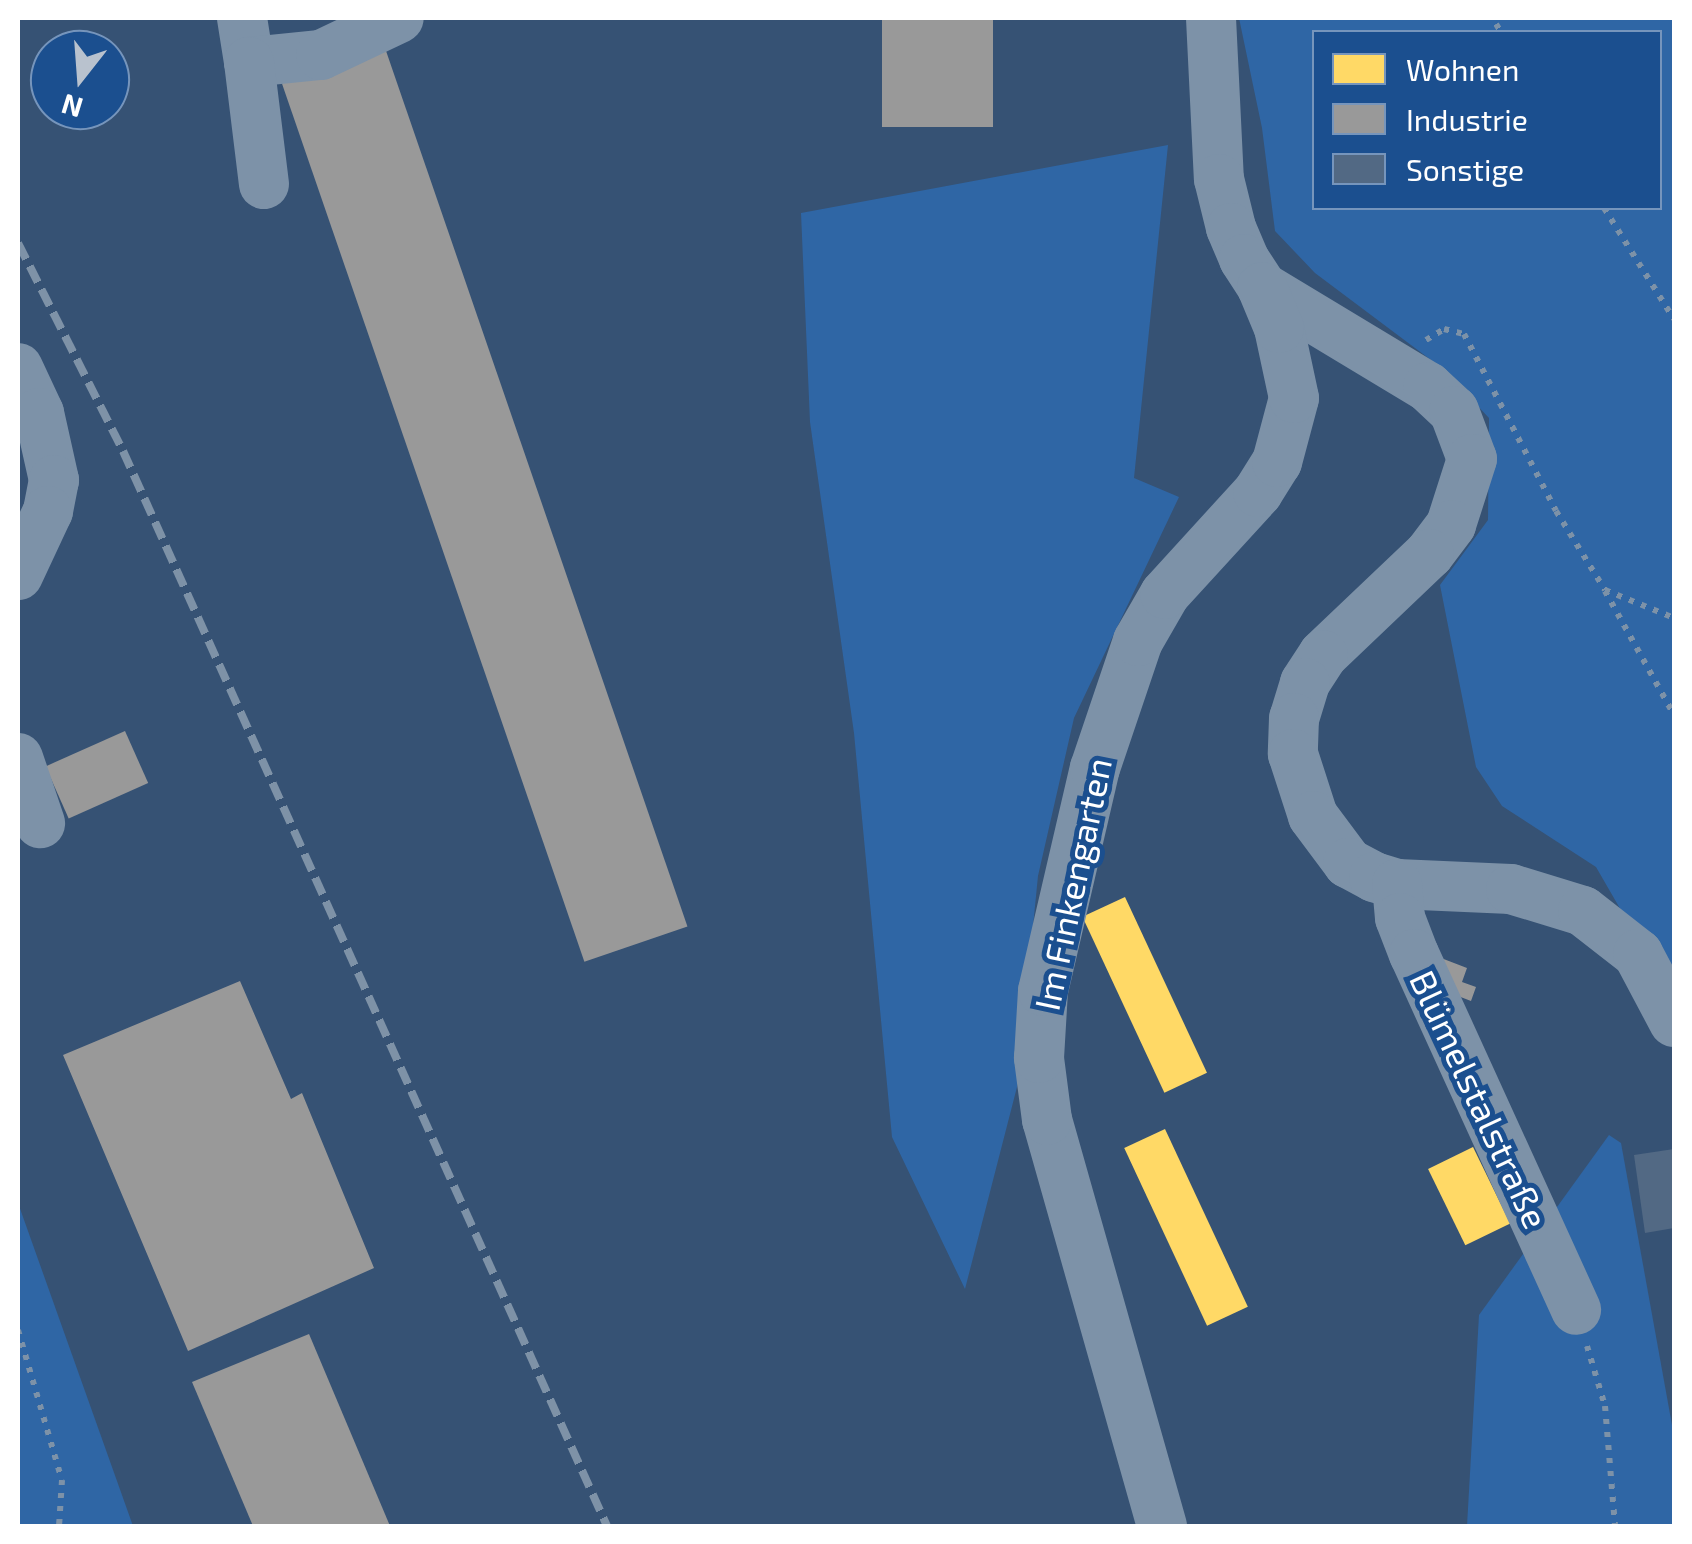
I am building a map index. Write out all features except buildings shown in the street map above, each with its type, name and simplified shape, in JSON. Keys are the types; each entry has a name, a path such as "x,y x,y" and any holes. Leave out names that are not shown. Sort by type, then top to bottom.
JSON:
{"street":[{"path":"264,184 246,40 320,55 398,18"},
{"path":"1211,18 1220,179 1231,228 1262,287 1390,362 1454,411 1472,458 1466,490 1451,525 1430,554 1314,669 1294,718 1293,754 1314,816 1341,854 1374,877 1397,884 1511,889 1582,911 1613,930 1638,954 1674,1021"},
{"name":"Im Finkengarten","path":"1162,1526 1047,1120 1039,1058 1043,992 1095,768 1138,641 1165,594 1258,492 1278,462 1294,398 1279,328 1262,287"},
{"path":"18,368 39,413 54,480 48,510 18,575"},
{"path":"18,758 40,823"},
{"name":"Blümelstalstraße","path":"1397,884 1400,918 1414,954 1576,1310"}],"path":[{"path":"1496,24 1500,30"},
{"path":"1605,210 1674,319"},
{"path":"1390,362 1444,329 1464,334 1556,511 1674,715"},
{"path":"1605,590 1674,618"},
{"path":"1576,1310 1605,1406 1616,1500 1615,1526"},
{"path":"18,1330 62,1480 59,1526"}],"shaded area":[{"path":"1239,18 1674,18 1674,1002 1596,867 1502,806 1476,767 1440,585 1488,520 1489,418 1443,369 1315,273 1275,231 1262,128"},
{"path":"1168,145 1134,478 1179,497 1074,718 1038,876 1017,1087 965,1289 892,1137 854,733 810,422 801,213"},
{"path":"1609,1135 1621,1143 1674,1436 1674,1526 1467,1526 1479,1315"},
{"path":"18,1203 133,1526 18,1526"}],"railway":[{"path":"18,243 123,451 607,1526"}]}
